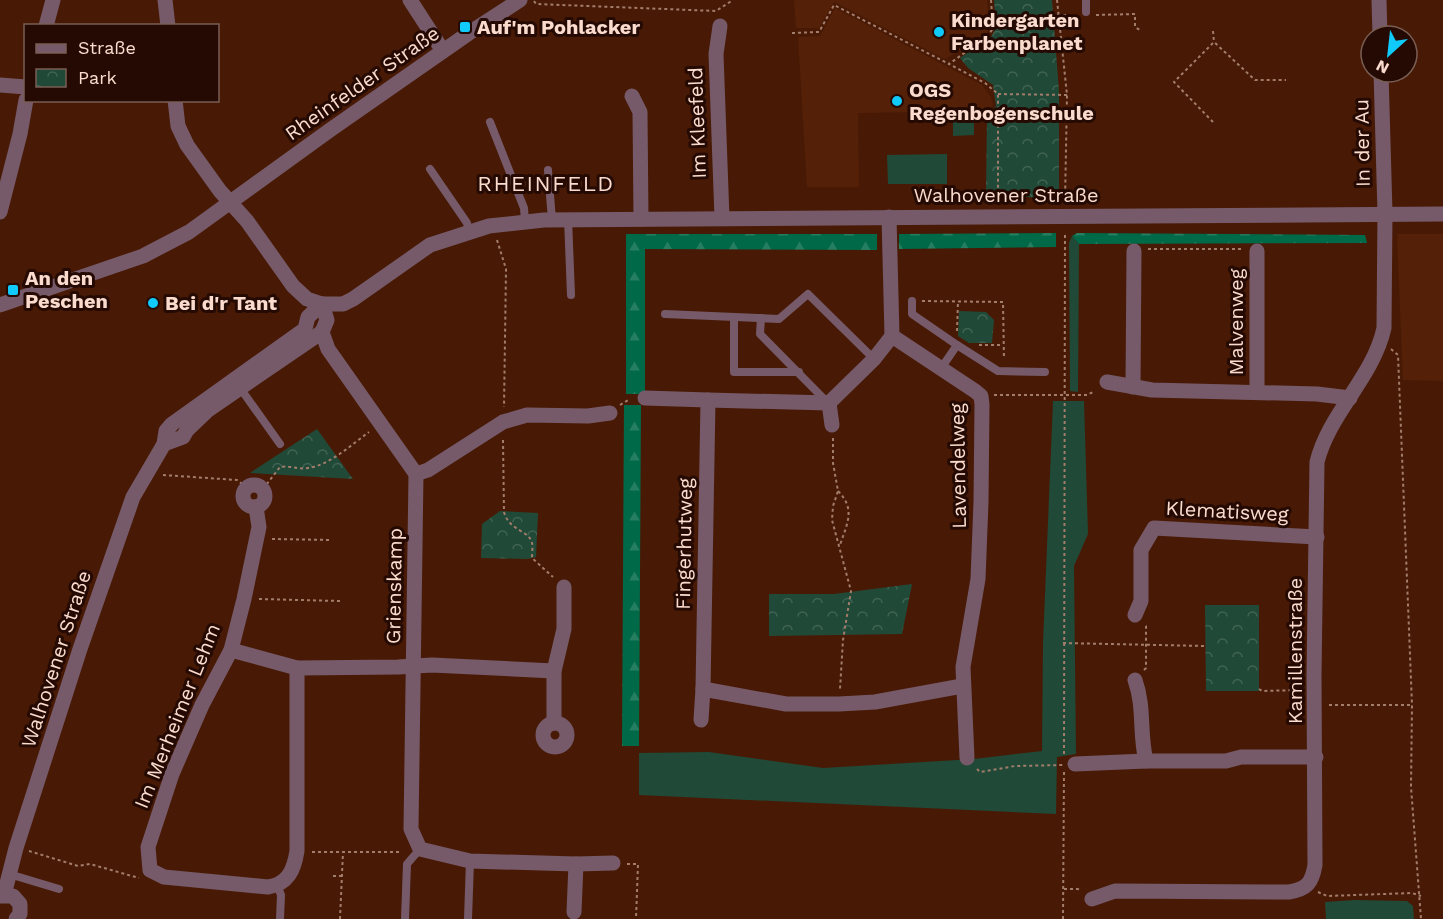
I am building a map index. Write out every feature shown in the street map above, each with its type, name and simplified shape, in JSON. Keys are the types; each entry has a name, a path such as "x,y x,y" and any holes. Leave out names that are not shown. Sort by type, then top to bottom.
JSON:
{"street":[{"path":"47,24 53,0"},
{"path":"165,0 168,24"},
{"name":"Rheinfelder Straße","path":"0,304 143,256 189,232 442,51 520,0"},
{"path":"1379,0 1380,24"},
{"path":"416,3 442,51"},
{"name":"Im Kleefeld","path":"720,26 716,54 722,218"},
{"name":"In der Au","path":"1381,84 1384,213"},
{"path":"0,85 24,87"},
{"path":"632,96 640,112 641,219"},
{"path":"0,212 26,102"},
{"path":"175,102 178,126 186,144 293,286 308,299 322,304 327,320 313,334 328,349 416,474 428,470 503,422 527,415 588,416 610,413"},
{"name":"Kamillenstraße","path":"1308,886 1313,879 1315,865 1317,462 1326,436 1381,341 1384,328 1384,213"},
{"name":"Walhovener Straße","path":"322,304 343,304 353,299 430,245 489,226 525,221 1443,214"},
{"path":"645,398 829,403 874,358 892,336 889,217"},
{"path":"1133,387 1134,251"},
{"name":"Malvenweg","path":"1257,251 1257,392"},
{"name":"Walhovener Straße","path":"16,919 20,914 20,904 13,896 2,895 16,848 80,649 133,497 164,444 166,431 172,424 313,334"},
{"name":"Lavendelweg","path":"892,336 942,367 981,396 978,579 963,667 962,686 967,758"},
{"name":"Malvenweg","path":"1107,382 1152,390 1317,394 1350,398"},
{"name":"Fingerhutweg","path":"701,720 708,400"},
{"path":"829,403 832,425"},
{"name":"Grienskamp","path":"416,474 411,829 420,849"},
{"path":"247,488 257,485 263,489"},
{"name":"Im Merheimer Lehm","path":"247,488 243,494 244,501 249,506 256,507 265,500 263,489"},
{"name":"Im Merheimer Lehm","path":"150,870 148,847 172,774 202,705 231,650 259,527 256,507"},
{"name":"Klematisweg","path":"1135,615 1141,601 1141,550 1154,528 1317,537"},
{"path":"554,723 554,671 564,629 564,587"},
{"path":"231,650 297,668 432,665 554,671"},
{"path":"150,870 164,877 268,886 277,885 291,873 297,852 297,668"},
{"path":"1135,680 1141,697 1142,747 1146,761"},
{"path":"703,689 786,704 839,704 875,702 962,686"},
{"path":"1069,759 1226,761 1240,757 1316,757"},
{"path":"420,849 470,861 613,863"},
{"path":"574,912 576,864"},
{"path":"1092,899 1115,891 1289,892 1308,886"}],"lane":[{"path":"1086,0 1086,14"},
{"path":"490,122 524,208 525,221"},
{"path":"430,170 467,223 469,232"},
{"path":"548,170 552,220"},
{"path":"568,219 571,295"},
{"path":"665,314 779,319 808,294 874,358"},
{"path":"912,301 912,314 998,371 1045,372"},
{"path":"734,317 734,372 799,372"},
{"path":"760,318 760,334 829,403"},
{"path":"942,367 957,345"},
{"path":"237,384 280,444"},
{"path":"405,919 407,864 420,849"},
{"path":"468,919 470,861"},
{"path":"9,874 59,889"},
{"path":"277,885 281,895 280,919"}],"path":[{"path":"533,0 536,4 716,11 733,0"},
{"path":"949,64 988,36 993,28 991,0"},
{"path":"1057,0 1066,95 1063,643 1069,759"},
{"path":"792,33 819,32 834,5 985,82 998,94 1066,95"},
{"path":"1058,15 1135,14 1135,27 1140,30"},
{"path":"1213,31 1214,42 1255,80 1286,80"},
{"path":"1213,122 1174,82 1214,42"},
{"path":"998,94 998,216"},
{"path":"489,226 497,241 506,269 504,512 516,530 529,537 532,543 532,558 564,587"},
{"path":"1134,251 1140,249 1248,249 1257,251"},
{"path":"912,301 1003,302 1004,371"},
{"path":"958,301 957,345 1003,345"},
{"path":"1381,341 1398,355 1412,705 1411,787 1421,919"},
{"path":"981,396 1087,395 1107,382"},
{"path":"610,413 627,399 645,398"},
{"path":"263,489 280,467 289,465 304,469 315,467 381,424"},
{"path":"832,425 832,463 838,491 833,506 832,520 851,591 843,640 839,704"},
{"path":"146,474 237,480 247,488"},
{"path":"838,491 847,500 849,509 848,522 840,545"},
{"path":"256,539 332,540"},
{"path":"244,599 340,601"},
{"path":"1135,615 1146,626 1146,668 1135,680"},
{"path":"1063,643 1206,646"},
{"path":"1259,689 1315,698 1412,705"},
{"path":"967,758 980,772 1016,766 1064,765 1064,919"},
{"path":"16,848 78,866 90,864 141,879 150,870"},
{"path":"297,852 394,853 420,849"},
{"path":"340,919 343,852"},
{"path":"613,863 638,864 636,919"},
{"path":"333,876 342,876"},
{"path":"1308,886 1327,896 1412,893 1421,896"}],"shaded area":[{"name":"Kindergarten Farbenplanet","path":"794,0 987,0 989,28 986,35 945,59 834,2 819,28 796,28"},
{"name":"OGS Regenbogenschule","path":"835,8 982,85 991,97 993,105 990,111 858,113 859,187 807,187 798,37 820,36"},
{"path":"1397,234 1443,234 1443,381 1403,380"}],"green space":[{"path":"994,0 1052,0 1059,91 1059,198 986,196 987,116 996,106 993,85 968,68 960,58 991,37 996,28"},
{"path":"953,115 974,115 974,135 953,136"},
{"path":"947,154 947,184 888,184 887,155"},
{"path":"1056,233 1056,247 899,249 899,234"},
{"path":"1077,233 1365,235 1367,243 1079,244 1072,236"},
{"path":"626,234 877,234 877,250 645,249 645,394 626,394"},
{"path":"1072,236 1079,244 1078,392 1070,391 1069,243"},
{"path":"959,311 986,312 994,320 992,343 969,343 958,336"},
{"path":"1053,401 1084,401 1088,534 1074,566 1076,754 1057,757 1056,814 639,795 639,753 709,752 823,768 974,759 1042,751 1043,643"},
{"path":"624,405 641,405 639,746 622,746"},
{"path":"317,429 353,479 250,473"},
{"path":"500,511 538,513 536,557 527,559 481,558 482,524"},
{"path":"912,584 902,634 769,636 769,594 834,594"},
{"path":"1205,605 1259,605 1259,691 1206,691"},
{"path":"1407,901 1413,906 1414,919 1326,919 1325,902"}],"place":[{"name":"Auf'm Pohlacker","path":"465,27"},
{"name":"Kindergarten Farbenplanet","path":"939,32"},
{"name":"OGS Regenbogenschule","path":"897,101"},
{"name":"An den Peschen","path":"13,290"},
{"name":"Bei d'r Tant","path":"153,303"}],"district":[{"name":"RHEINFELD","path":"546,183"}]}
